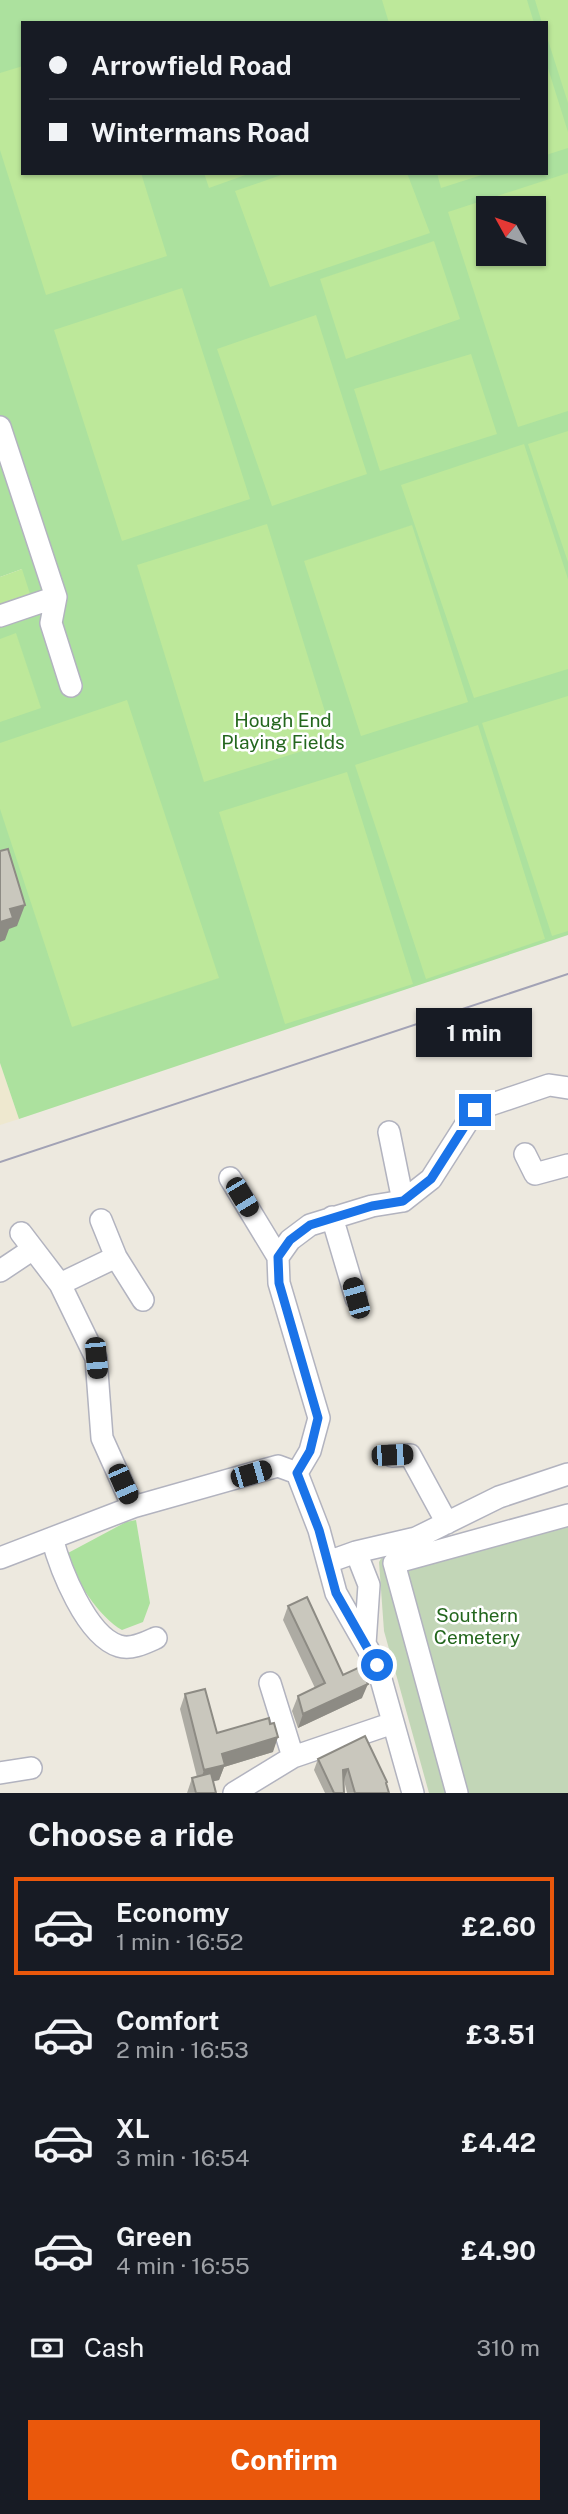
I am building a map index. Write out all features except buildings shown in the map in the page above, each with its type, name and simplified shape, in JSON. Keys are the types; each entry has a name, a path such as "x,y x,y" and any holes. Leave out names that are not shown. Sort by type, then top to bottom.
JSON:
{"street":[{"path":"0,427 56,597 51,623 71,686"},
{"path":"0,616 56,597"},
{"path":"278,1257 290,1240 310,1225 372,1206 403,1201 431,1179 475,1110 549,1085 568,1088"},
{"path":"389,1132 403,1201"},
{"path":"525,1154 536,1174 568,1165"},
{"path":"230,1178 278,1257 279,1283 318,1418 310,1451 297,1473"},
{"path":"332,1217 356,1298"},
{"path":"101,1220 116,1258 143,1300"},
{"path":"0,1271 27,1241 60,1284 96,1358 102,1438 133,1507"},
{"path":"60,1284 116,1258"},
{"path":"392,1455 410,1455 447,1522"},
{"path":"0,1558 133,1507 278,1466 297,1473 319,1530 336,1593 377,1665 413,1793"},
{"path":"328,1562 356,1552 416,1538 499,1497 568,1474"},
{"path":"457,1793 394,1563 568,1515"},
{"path":"52,1538 66,1582 103,1634 117,1645 125,1647 156,1638"},
{"path":"356,1552 369,1585 365,1644"},
{"path":"270,1682 293,1757"},
{"path":"234,1793 293,1757 393,1723"},
{"path":"0,1773 31,1768"}],"shaded area":[{"path":"0,1063 19,1119 0,1125"}],"green space":[{"name":"Hough End Playing Fields","path":"0,0 568,0 568,935 19,1119 0,1063 0,611 22,569 0,577"},
{"path":"382,0 527,0 533,21 388,21"},
{"path":"535,0 568,0 568,103 548,40 548,21 541,21"},
{"path":"21,67 21,175 142,175 167,256 46,295 0,150 0,73"},
{"path":"548,68 568,132 568,148 548,154"},
{"path":"568,173 568,411 518,427 448,212 476,203 476,266 546,266 546,196 497,196"},
{"path":"205,175 245,175 209,188"},
{"path":"281,175 408,175 430,233 270,287 235,191"},
{"path":"438,175 482,175 441,188"},
{"path":"434,241 460,319 346,359 320,279"},
{"path":"182,288 250,499 122,541 54,330"},
{"path":"316,315 367,474 272,506 217,349"},
{"path":"471,354 497,434 380,471 354,389"},
{"path":"568,431 568,562 528,444"},
{"path":"524,444 568,579 568,669 474,698 401,485"},
{"path":"267,524 334,741 204,782 137,565"},
{"path":"412,525 468,702 361,736 304,561"},
{"path":"22,569 32,600 0,611 0,577"},
{"path":"16,633 41,708 0,722 0,639"},
{"path":"568,696 568,931 552,936 482,723"},
{"path":"127,700 219,978 72,1027 0,809 0,743"},
{"path":"478,725 545,939 426,979 355,765"},
{"path":"347,772 413,984 285,1024 219,812"},
{"name":"Southern Cemetery","path":"568,1507 568,1793 429,1793 384,1631 379,1562 382,1557"},
{"path":"136,1520 150,1603 143,1622 122,1630 96,1607 88,1596 68,1553 126,1522"}],"tram line":[{"path":"0,1162 568,974"}],"route":[{"path":"377,1665 336,1593 319,1530 297,1473 310,1451 318,1418 279,1283 278,1257 290,1240 310,1225 372,1206 403,1201 431,1179 475,1110"}]}
